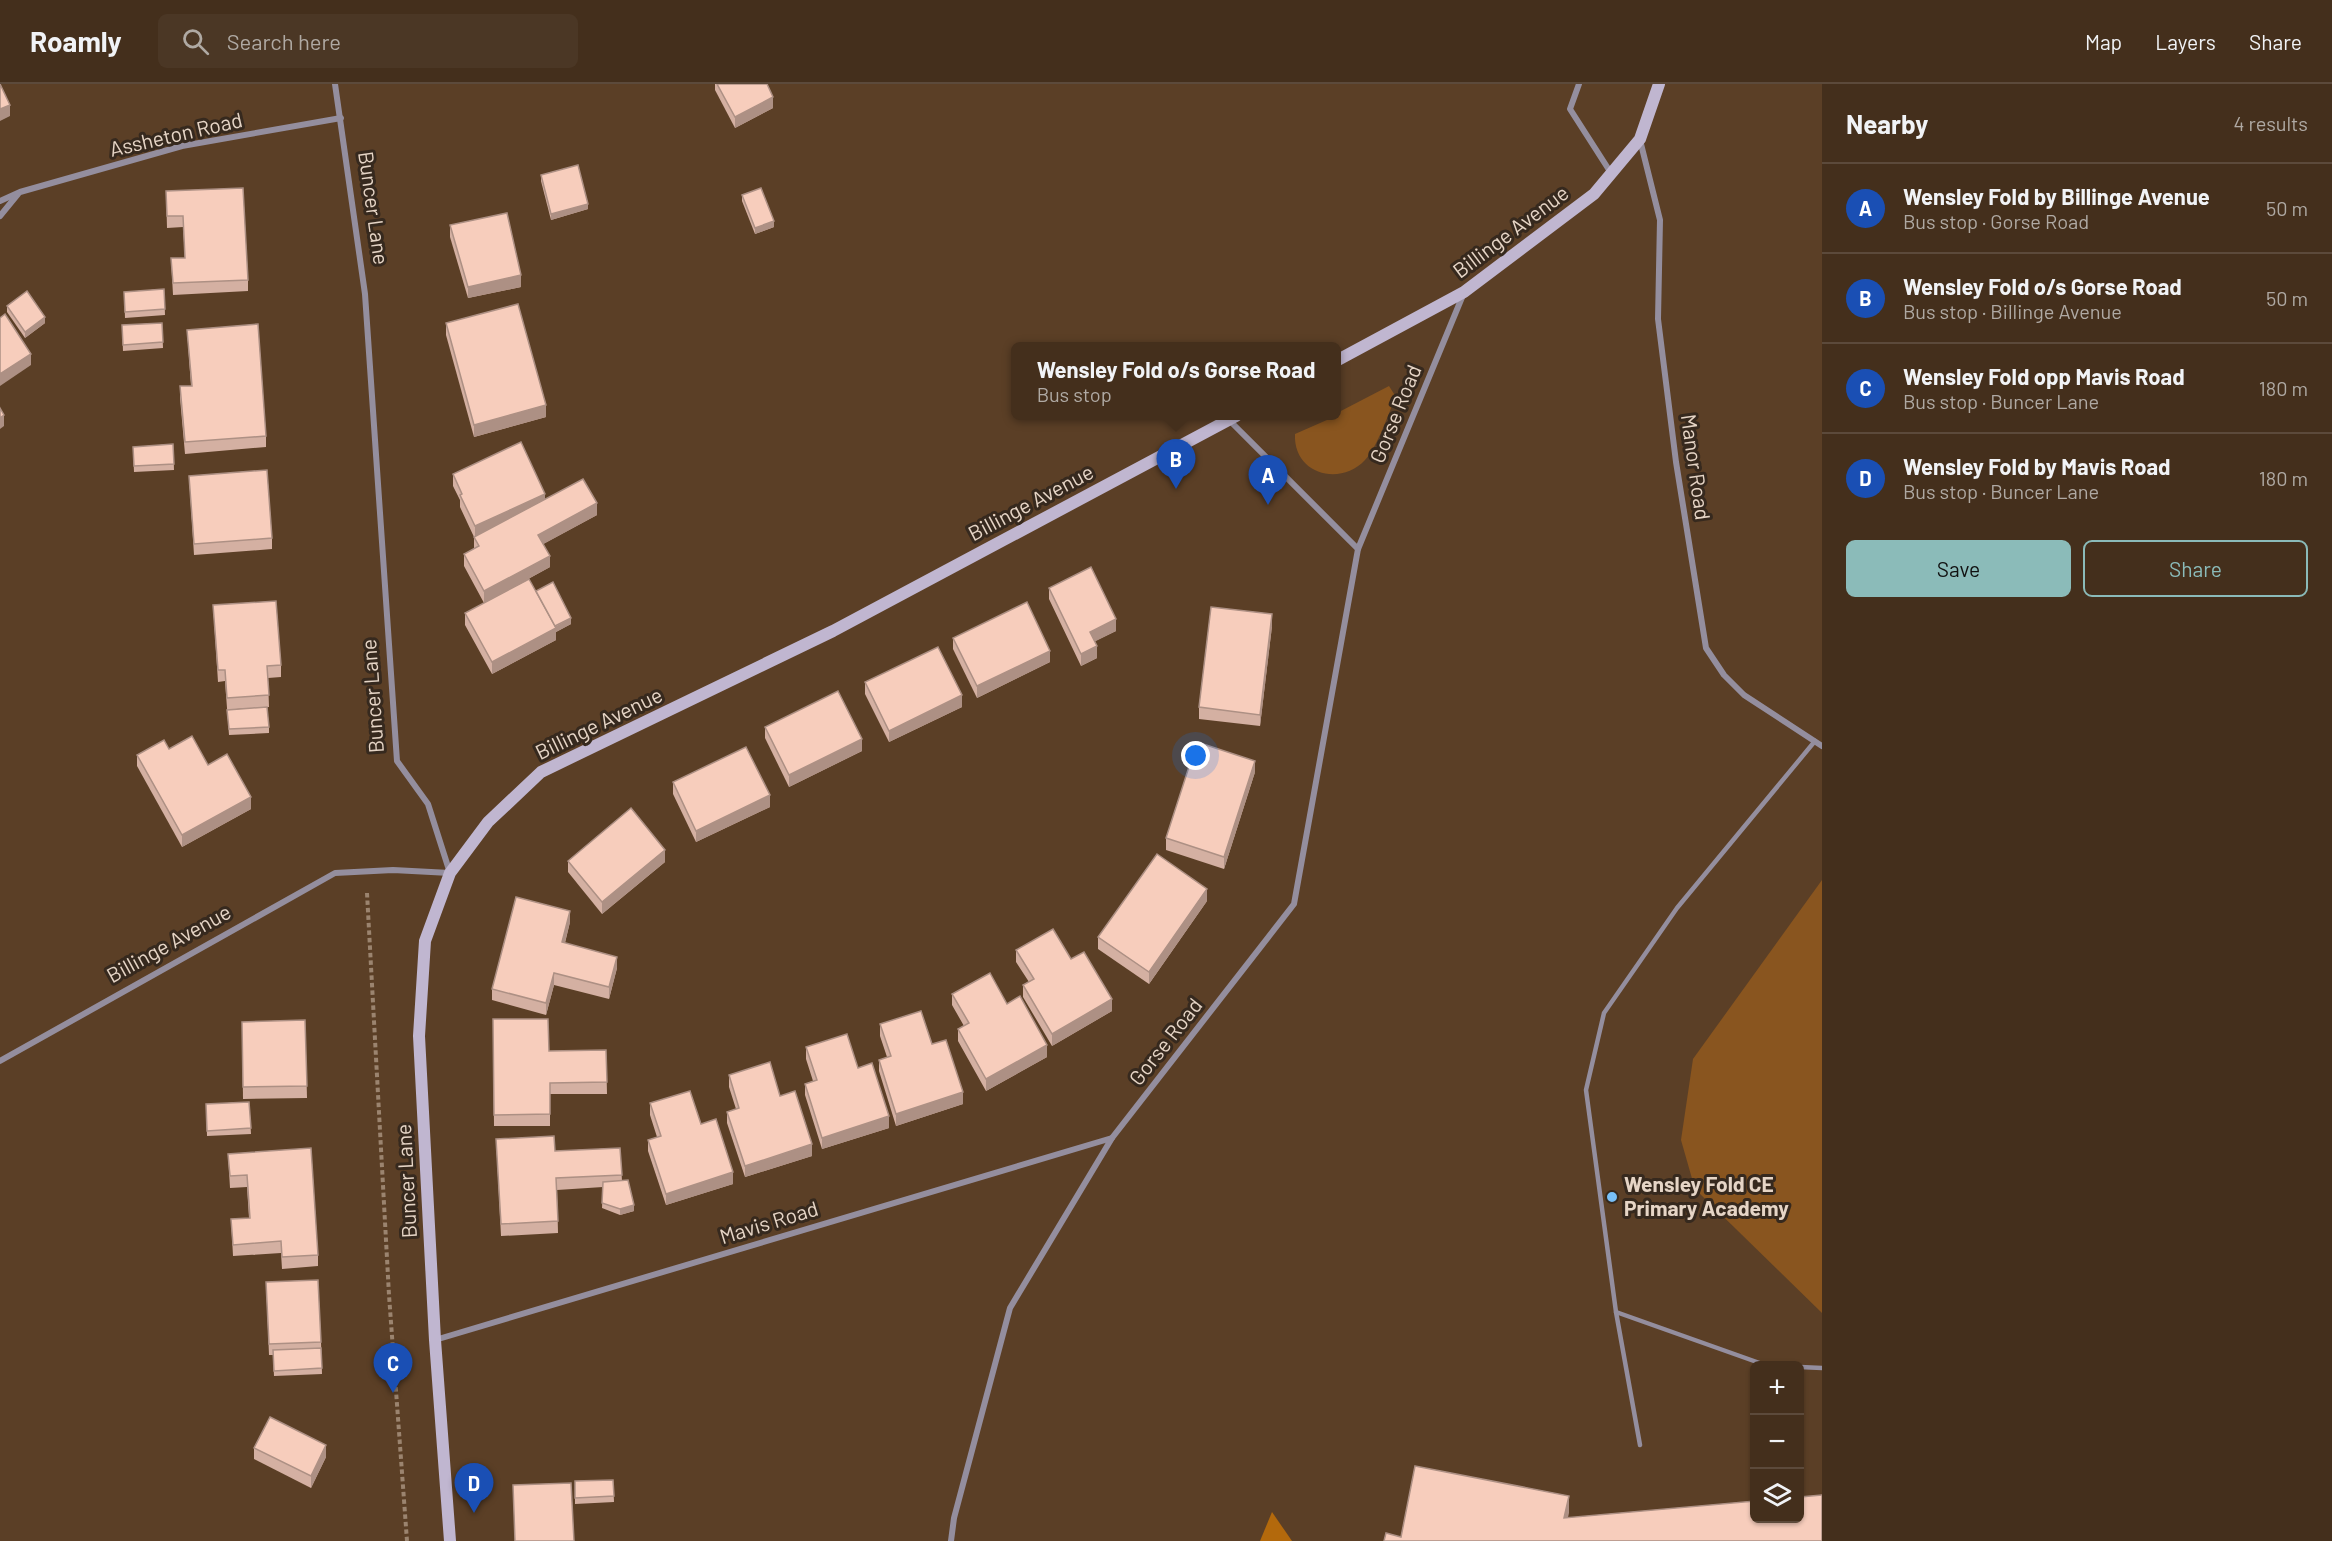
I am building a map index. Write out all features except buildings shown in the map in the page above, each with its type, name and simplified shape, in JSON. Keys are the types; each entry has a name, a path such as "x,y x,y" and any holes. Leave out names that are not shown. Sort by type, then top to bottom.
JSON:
{"main road":[{"name":"Billinge Avenue","path":"1341,358 1464,292 1594,194 1640,139 1659,84"},
{"name":"Billinge Avenue","path":"450,873 488,822 541,772 833,631 1229,420"},
{"name":"Buncer Lane","path":"450,873 425,941 419,1036 435,1340 450,1541"}],"street":[{"name":"Buncer Lane","path":"335,84 365,294 397,761 428,804 450,873"},
{"path":"1579,84 1570,109 1611,174"},
{"name":"Assheton Road","path":"0,201 20,192 182,146 340,118"},
{"name":"Manor Road","path":"1640,139 1660,220 1658,319 1676,462 1706,648 1724,675 1744,694 1822,746"},
{"path":"0,216 20,192"},
{"name":"Gorse Road","path":"951,1541 954,1518 1010,1308 1112,1138 1294,904 1358,549 1464,292"},
{"path":"1235,420 1358,549"},
{"name":"Billinge Avenue","path":"0,1061 335,873 450,873"},
{"name":"Mavis Road","path":"435,1340 1112,1138"}],"lane":[{"path":"1640,1445 1616,1312 1586,1090 1604,1013 1677,909 1815,741"},
{"path":"1616,1312 1757,1361"},
{"path":"1804,1367 1822,1368"}],"path":[{"path":"366,872 389,1295 407,1541"}],"shaded area":[{"path":"1389,386 1396,397 1378,439 1365,460 1355,468 1343,473 1320,472 1310,467 1302,459 1296,448 1295,434 1327,420 1341,420 1341,411"},
{"path":"1822,880 1822,1313 1695,1189 1681,1140 1693,1059"},
{"path":"1272,1512 1292,1541 1260,1541"}],"place":[{"name":"Wensley Fold o/s Gorse Road","path":"1176,489"},
{"name":"Wensley Fold by Billinge Avenue","path":"1268,505"},
{"name":"Wensley Fold CE Primary Academy","path":"1612,1197"},
{"name":"Wensley Fold opp Mavis Road","path":"393,1393"},
{"name":"Wensley Fold by Mavis Road","path":"474,1513"}]}
